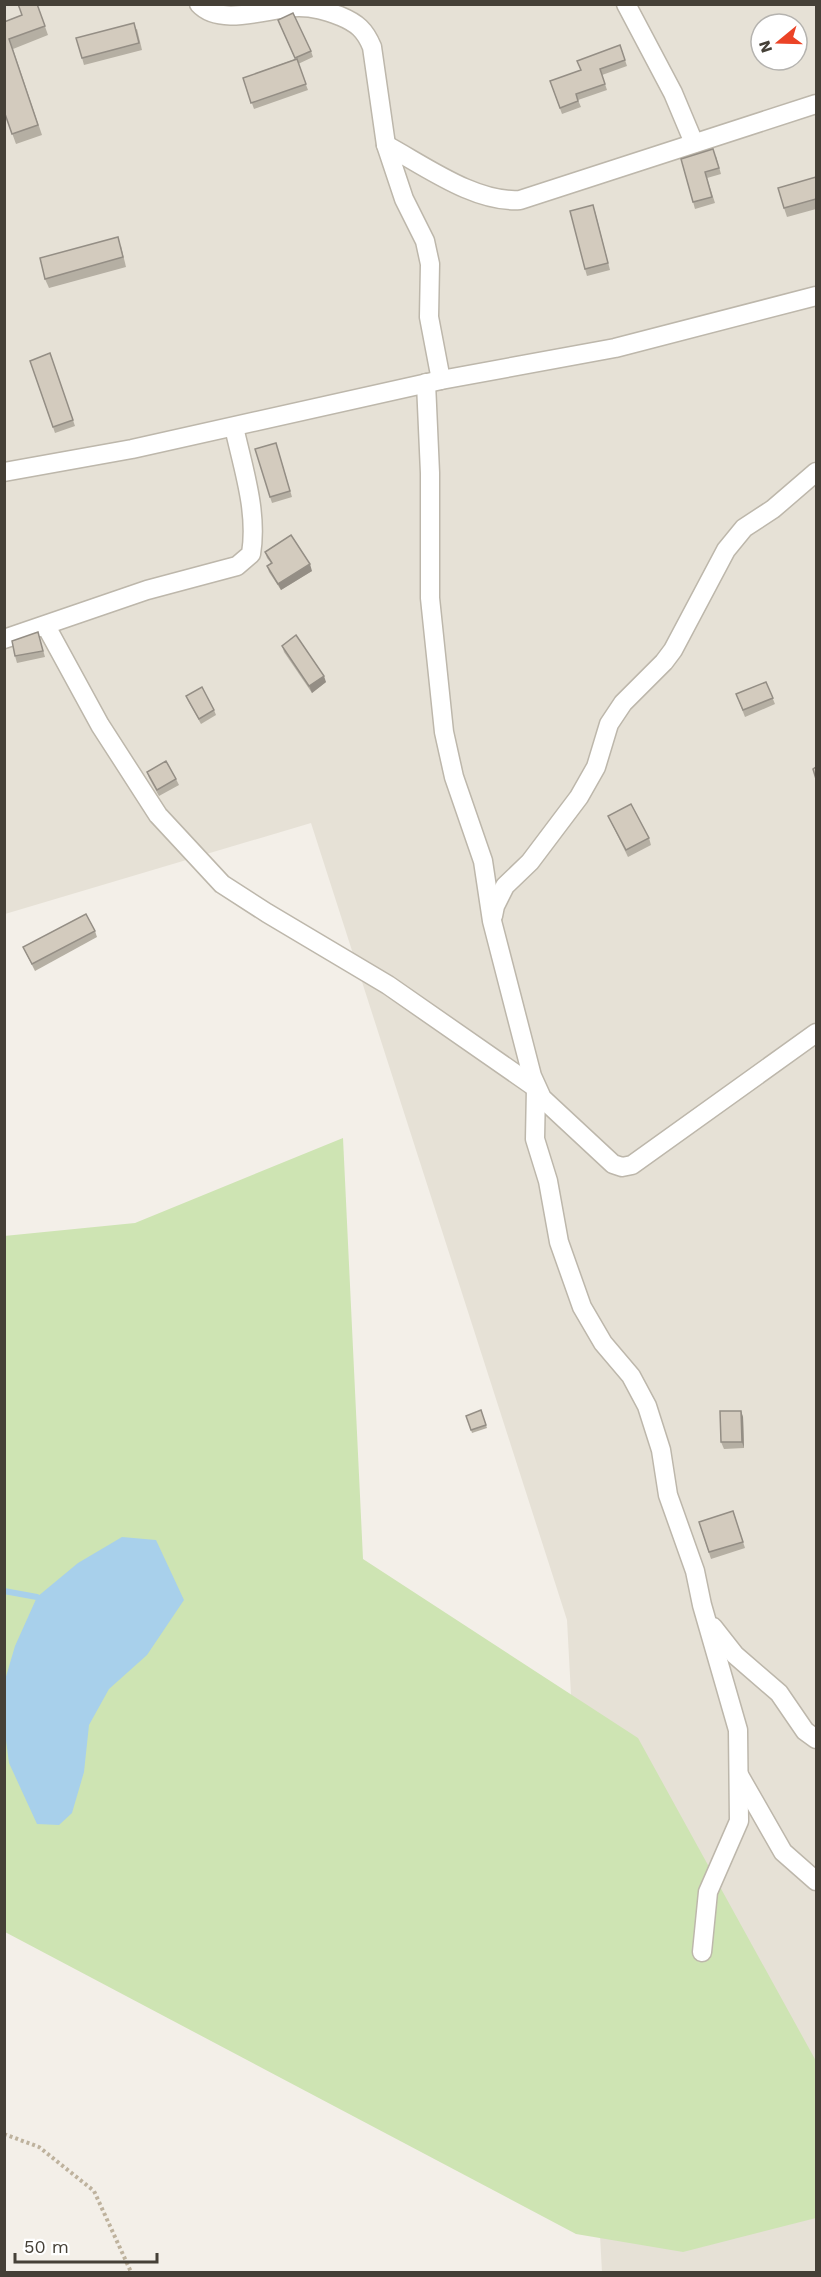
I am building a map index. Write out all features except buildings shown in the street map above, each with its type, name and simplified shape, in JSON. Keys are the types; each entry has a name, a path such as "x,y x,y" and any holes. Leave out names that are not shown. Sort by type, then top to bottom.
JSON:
{"street":[{"path":"199,4 217,15 247,9 316,8 359,26 372,47 387,145 404,199 425,241 428,252 430,264 429,317 434,382 430,473 430,598 444,732 454,777 483,861 492,921 536,1088 535,1138 548,1181 559,1242 582,1307 603,1343 631,1376 647,1406 661,1450 668,1495 695,1571 702,1605 738,1731 739,1821 708,1892 702,1952"},
{"path":"626,4 673,93 694,144"},
{"path":"387,145 465,188 507,200 520,200 816,104"},
{"path":"4,472 132,449 434,382 615,348 816,296"},
{"path":"4,639 147,591 237,566 252,554 254,535 252,515 234,427"},
{"path":"492,921 495,906 505,886 530,862 579,797 596,767 609,724 623,703 673,650 726,550 744,528 773,509 816,472"},
{"path":"46,626 100,725 158,815 222,884 388,985 536,1088 547,1104 613,1164 622,1167 632,1165 816,1033"},
{"path":"708,1622 735,1655 779,1693 805,1731 816,1739"},
{"path":"738,1773 783,1852 816,1881"}],"path":[{"path":"4,2134 39,2148 94,2191 131,2272"}],"shaded area":[{"path":"5,5 816,5 816,2272 602,2272 567,1620 311,823 5,914"}],"green space":[{"path":"343,1138 363,1559 638,1738 816,2061 816,2218 683,2252 576,2234 5,1932 4,1236 135,1223"}],"water":[{"path":"122,1537 156,1540 184,1600 147,1655 109,1689 89,1725 84,1772 72,1813 59,1825 37,1824 9,1763 4,1726 5,1680 15,1646 37,1597 78,1563"}],"waterway":[{"path":"4,1591 37,1597"}]}
